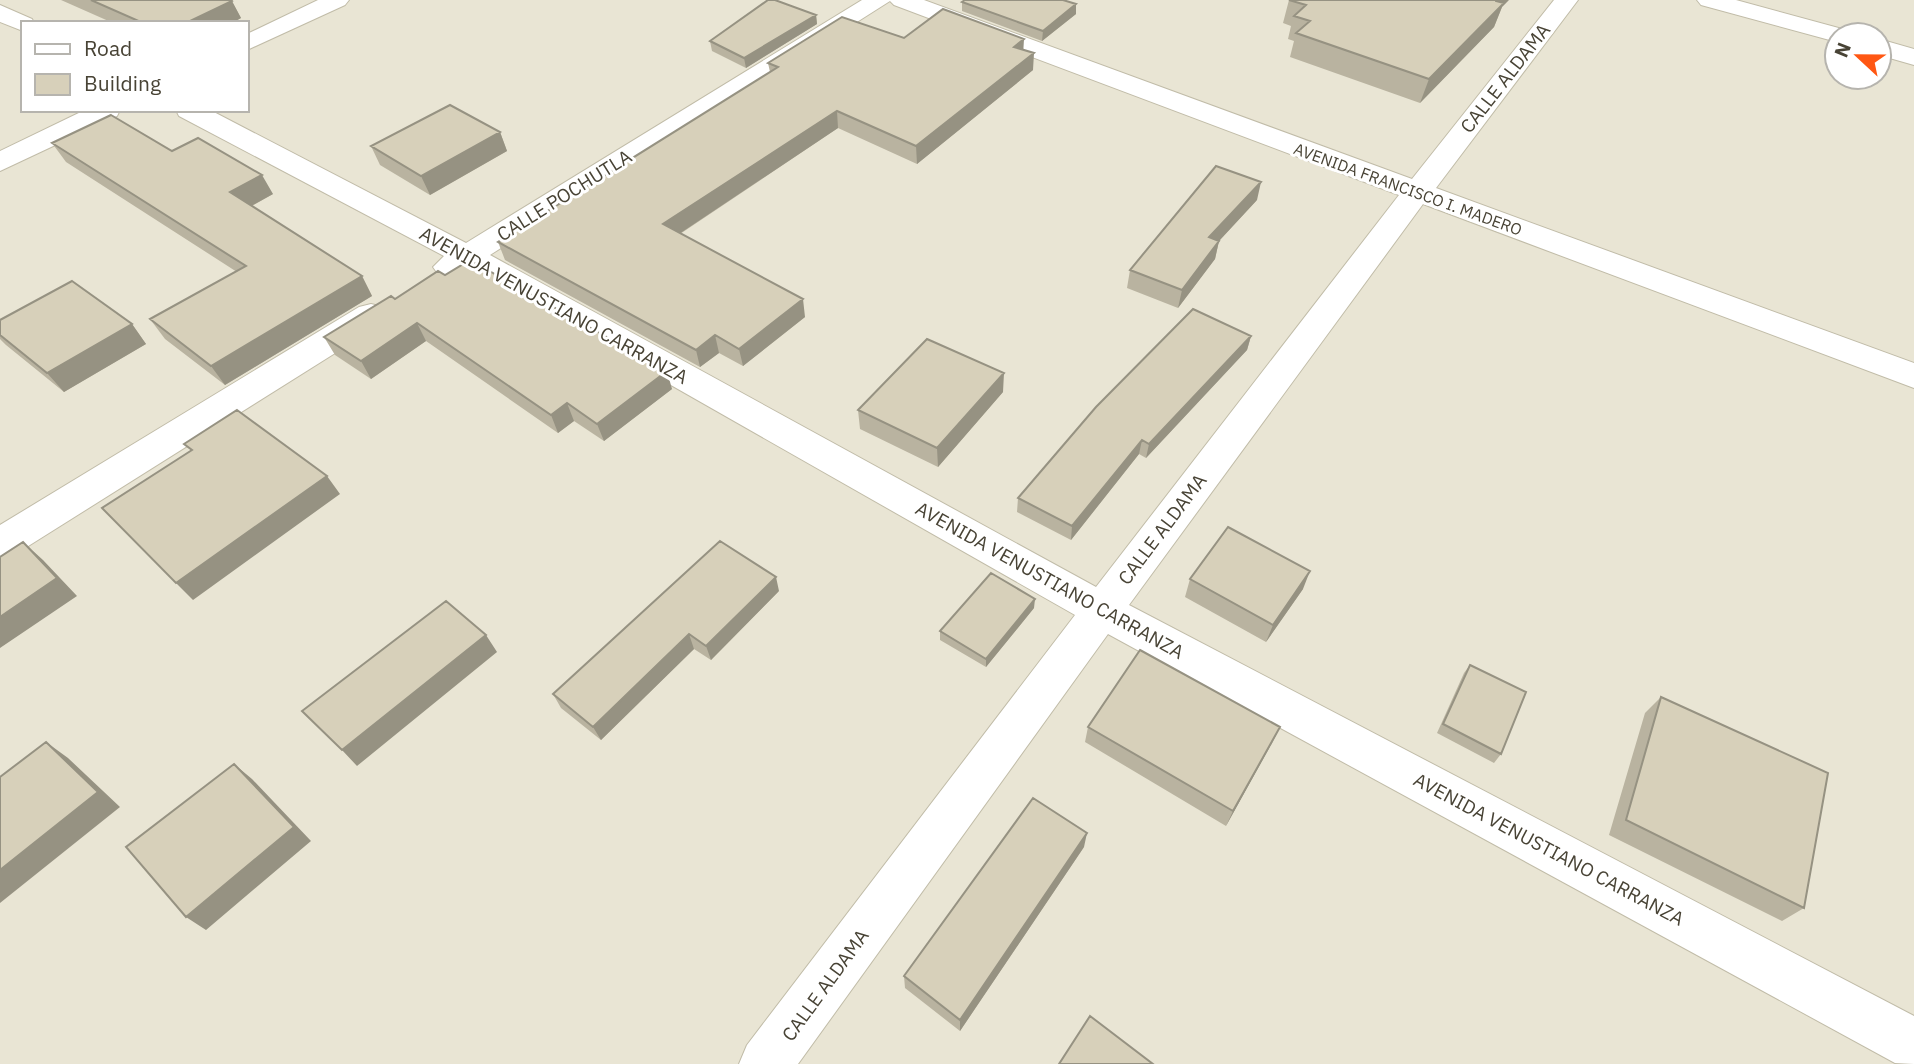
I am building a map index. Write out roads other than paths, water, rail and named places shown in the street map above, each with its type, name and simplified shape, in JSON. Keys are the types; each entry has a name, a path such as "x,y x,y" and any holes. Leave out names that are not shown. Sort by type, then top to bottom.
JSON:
{"street":[{"path":"248,43 337,0"},
{"name":"CALLE POCHUTLA","path":"0,544 878,0"},
{"name":"AVENIDA FRANCISCO I. MADERO","path":"902,0 1914,376"},
{"name":"CALLE ALDAMA","path":"766,1064 1101,610 1416,192 1566,0"},
{"path":"1709,0 1823,31"},
{"path":"0,12 21,23"},
{"path":"1893,51 1914,57"},
{"path":"0,162 103,112"},
{"name":"AVENIDA VENUSTIANO CARRANZA","path":"192,112 467,256 1101,610 1914,1044"}]}
